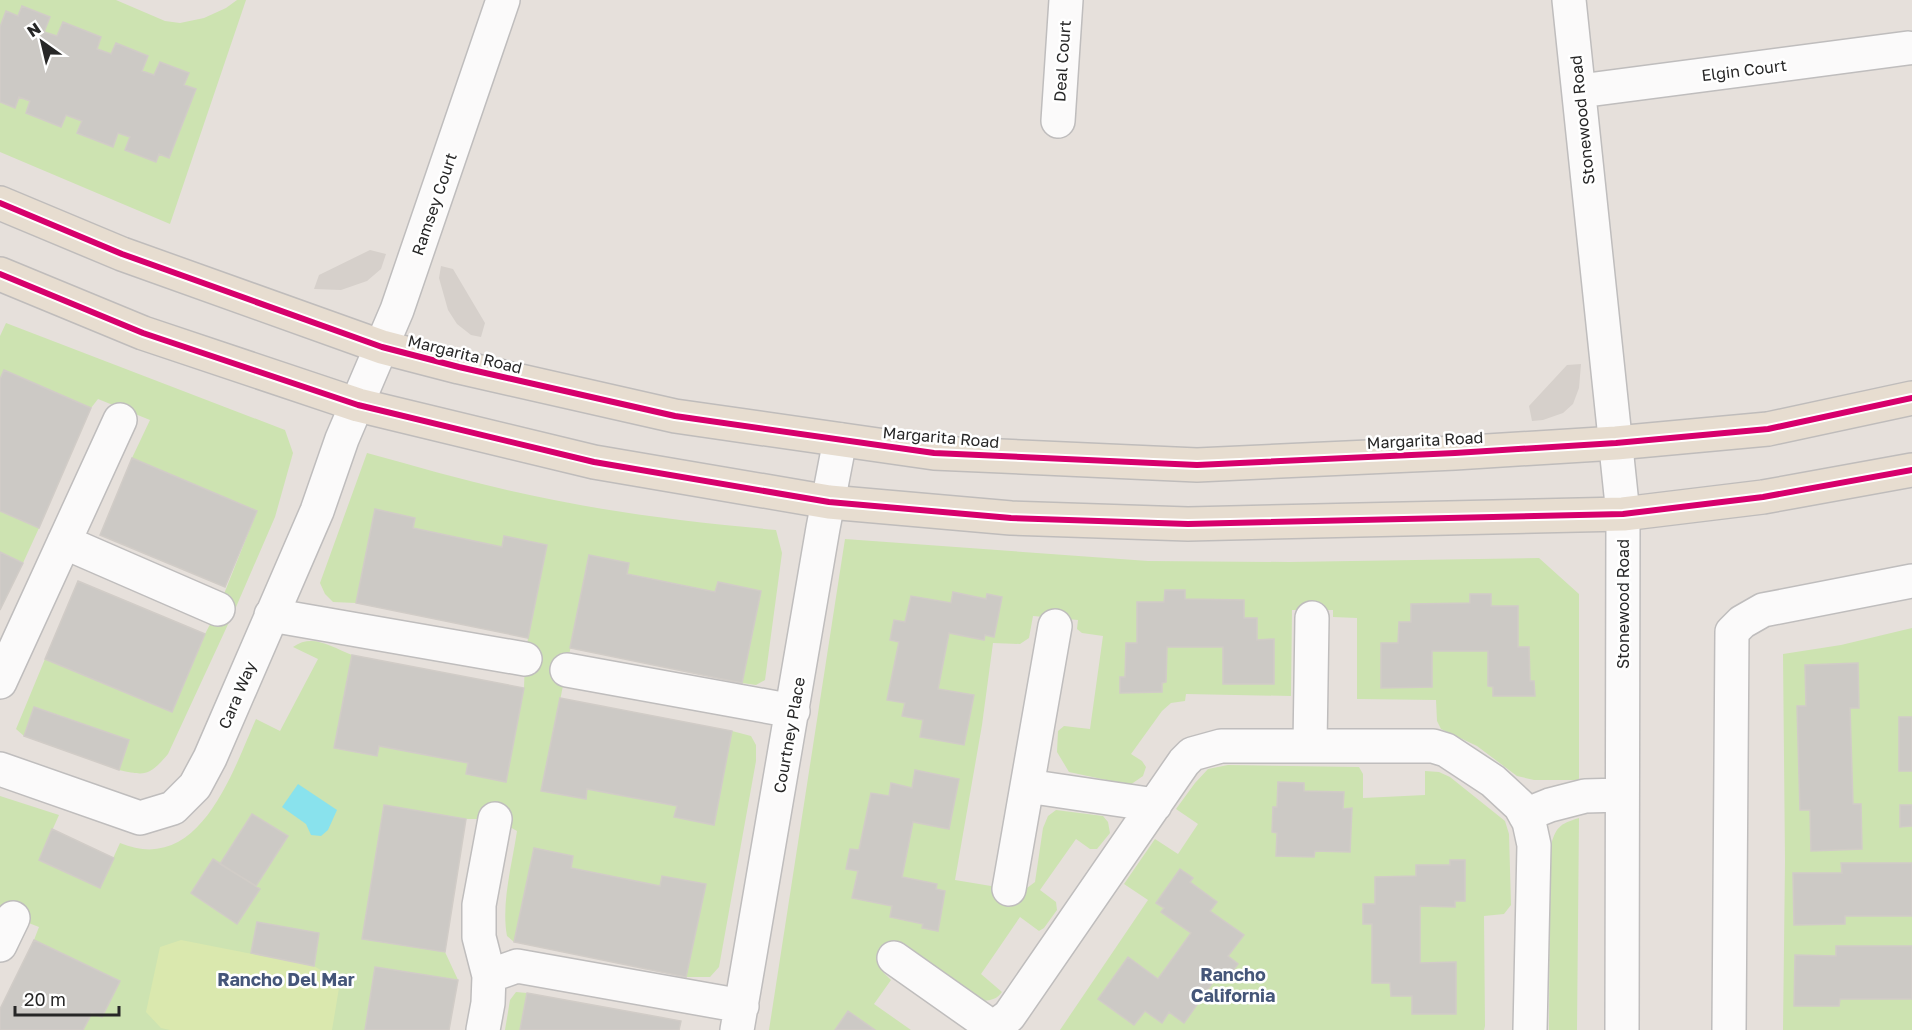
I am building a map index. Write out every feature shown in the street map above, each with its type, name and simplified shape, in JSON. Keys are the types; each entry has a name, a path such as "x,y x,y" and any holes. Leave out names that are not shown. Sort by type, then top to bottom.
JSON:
{"main road":[{"name":"Margarita Road","path":"0,203 122,254 382,347 459,367 675,416 934,453 1197,465 1616,443 1768,429 1912,398"},
{"path":"0,274 143,333 358,405 594,462 829,502 1011,518 1188,524 1623,513 1764,496 1912,470"}],"street":[{"name":"Ramsey Court","path":"358,405 403,293 503,0"},
{"name":"Deal Court","path":"1058,121 1066,0"},
{"name":"Stonewood Road","path":"1569,0 1623,513 1622,1030"},
{"name":"Elgin Court","path":"1580,91 1908,48"},
{"name":"Cara Way","path":"0,769 140,818 173,808 195,786 210,758 317,511 342,439 358,405"},
{"path":"0,682 120,420"},
{"name":"Courtney Place","path":"740,1018 840,440"},
{"path":"64,542 218,609"},
{"path":"1729,1030 1732,632 1742,622 1763,610 1912,581"},
{"path":"271,615 525,659"},
{"path":"1310,745 1312,618"},
{"path":"1009,889 1055,626"},
{"path":"567,670 793,711"},
{"path":"894,958 989,1025 997,1025 1009,1016 1184,762 1192,754 1221,746 1433,746 1446,750 1493,782 1520,806 1529,822 1534,845 1530,1030"},
{"path":"1027,786 1155,805"},
{"path":"1525,815 1550,805 1585,796 1622,795"},
{"path":"483,1030 488,1003 489,976 479,937 479,906 495,819"},
{"path":"489,976 517,966 740,1018"}],"green space":[{"path":"0,0 116,0 165,21 180,23 204,18 237,0 246,0 170,224 0,152"},
{"path":"6,323 285,430 293,453 275,517 236,607 168,754 156,767 146,772 135,773 119,770 129,740 35,707 24,736 16,729 45,659 172,712 218,609 257,511 132,458 150,420 98,399 91,408 4,370 0,379 0,336"},
{"path":"367,453 483,484 581,505 665,518 776,530 782,553 765,680 756,685 742,683 761,591 718,582 715,592 627,574 589,555 542,791 585,799 587,789 677,806 675,817 714,824 732,731 751,736 756,745 756,761 719,967 710,977 686,977 705,884 662,876 660,886 571,868 573,856 534,849 514,942 507,936 505,910 517,831 495,819 466,819 384,805 362,939 445,952 458,980 375,967 365,1030 83,1030 92,1013 102,1017 120,981 34,940 39,927 0,912 0,796 59,815 39,860 100,887 120,843 148,849 171,845 191,833 209,814 236,766 256,719 280,731 318,659 293,647 308,641 322,643 352,655 334,748 377,756 379,746 468,763 466,774 506,781 524,688 528,638 547,545 504,536 502,547 413,528 414,518 376,510 356,603 333,602 325,594 320,583"},
{"path":"0,511 39,528 23,563 0,552"},
{"path":"845,539 1148,561 1289,562 1539,558 1579,594 1579,780 1534,780 1517,776 1477,746 1441,729 1437,721 1436,700 1357,699 1357,618 1333,617 1333,610 1292,610 1291,696 1186,694 1185,701 1171,703 1162,711 1131,754 1142,761 1146,767 1143,776 1130,785 1069,772 1057,752 1058,731 1064,726 1090,729 1103,636 1082,633 1077,629 1078,620 1033,616 1029,638 1020,644 993,643 982,725 955,880 1009,889 1027,888 1035,882 1043,828 1048,816 1056,810 1103,816 1108,822 1110,833 1097,849 1090,849 1076,839 1040,890 1056,902 1057,910 1044,928 1039,931 1020,917 981,974 1002,992 996,998 983,1001 905,944 883,972 891,980 874,1004 911,1030 769,1030"},
{"path":"1912,628 1912,1030 1783,1030 1785,861 1783,654 1841,645"},
{"path":"1228,765 1359,767 1363,774 1363,798 1425,795 1425,771 1439,772 1450,777 1505,821 1509,834 1511,905 1504,914 1484,916 1484,1030 1060,1030 1148,900 1124,884 1155,839 1178,854 1198,824 1176,809 1208,769"},
{"path":"1579,818 1577,1030 1549,1030 1550,848 1559,827"},
{"path":"181,940 314,966 340,982 332,1030 170,1030 161,1028 146,1012 160,947"},
{"path":"516,992 527,993 520,1030 505,1030 510,1000"}],"shaded area":[{"path":"370,250 386,254 381,269 367,281 341,290 314,289 319,275"},
{"path":"441,266 453,269 485,323 481,337 471,335 457,324 448,310 439,278"},
{"path":"1581,364 1579,388 1573,404 1563,413 1532,421 1529,406 1567,365"}],"water":[{"path":"298,784 337,810 328,830 321,836 311,835 306,824 282,807"}],"building":[{"path":"22,6 50,17 44,32 57,36 63,22 101,37 97,49 111,54 116,43 148,56 142,71 154,75 160,62 189,73 184,85 196,89 169,158 159,154 156,162 125,150 130,137 118,133 113,147 77,133 82,121 66,115 61,127 26,113 30,101 19,97 15,108 0,102 0,27 6,11 18,16"},
{"path":"4,370 91,408 39,528 0,511 0,379"},
{"path":"132,458 257,511 225,587 100,535"},
{"path":"375,509 415,518 413,528 502,547 504,536 547,545 528,638 356,603"},
{"path":"0,552 23,563 0,610"},
{"path":"589,555 629,563 627,574 715,592 718,582 761,591 742,683 570,648"},
{"path":"78,581 205,634 172,712 45,659"},
{"path":"1165,590 1185,590 1185,599 1244,600 1244,618 1257,618 1257,640 1274,639 1274,684 1223,684 1223,647 1167,647 1166,682 1162,683 1162,692 1120,693 1120,677 1125,677 1126,643 1137,643 1137,602 1164,602"},
{"path":"953,592 986,599 987,594 1002,597 994,637 985,635 984,640 949,633 938,689 974,695 964,745 920,737 923,720 902,716 905,703 887,700 899,642 890,640 894,620 905,622 911,596 951,603"},
{"path":"1470,594 1491,594 1491,606 1518,606 1518,647 1529,647 1530,681 1534,681 1535,696 1493,696 1493,687 1488,686 1488,651 1432,651 1432,687 1381,688 1381,643 1398,643 1399,622 1411,622 1411,604 1470,603"},
{"path":"352,655 524,688 506,782 466,774 468,763 379,746 377,756 334,748"},
{"path":"1858,663 1859,708 1850,708 1853,804 1861,804 1862,849 1811,851 1810,810 1800,810 1797,706 1806,706 1805,665"},
{"path":"560,698 732,731 714,825 674,817 677,806 587,789 586,799 541,791"},
{"path":"34,707 129,740 119,770 24,736"},
{"path":"1899,717 1912,717 1912,771 1899,771"},
{"path":"915,770 959,779 949,829 913,822 902,877 937,884 936,889 945,891 938,931 922,928 923,924 890,917 892,906 852,898 858,871 846,869 850,849 859,850 871,793 889,796 891,783 912,788"},
{"path":"1278,782 1304,783 1304,791 1344,792 1343,809 1352,808 1350,852 1315,851 1314,857 1276,856 1277,833 1272,832 1273,807 1277,807"},
{"path":"384,805 466,819 445,952 362,939"},
{"path":"1900,805 1912,805 1912,826 1900,827"},
{"path":"252,814 288,836 256,886 220,864"},
{"path":"52,829 114,858 100,888 39,860"},
{"path":"534,848 573,856 571,868 660,886 662,876 706,884 686,977 514,942"},
{"path":"213,859 260,889 237,924 191,893"},
{"path":"1450,860 1465,860 1465,901 1455,901 1455,907 1420,906 1420,963 1456,962 1456,1014 1412,1014 1412,996 1391,996 1390,983 1372,983 1372,924 1363,924 1363,904 1375,904 1375,877 1416,876 1416,865 1450,865"},
{"path":"1841,863 1912,863 1912,916 1845,916 1845,924 1794,925 1793,873 1842,873"},
{"path":"1180,869 1193,878 1190,882 1217,902 1210,911 1244,935 1228,956 1238,964 1226,980 1218,975 1184,1023 1169,1012 1162,1023 1145,1011 1134,1025 1098,999 1128,957 1158,979 1191,933 1161,912 1164,908 1156,903"},
{"path":"257,922 319,933 314,966 251,953"},
{"path":"34,940 120,981 102,1017 92,1013 83,1030 0,1030 0,1009"},
{"path":"1836,946 1912,946 1912,999 1840,999 1839,1006 1794,1006 1795,955 1836,956"},
{"path":"375,967 458,980 449,1030 365,1030"},
{"path":"527,993 681,1021 679,1030 520,1030"},
{"path":"848,1011 875,1030 835,1030"}],"cycle path":[{"path":"0,203 122,254 382,347 459,367 675,416 934,453 1197,465 1455,453 1616,443 1768,429 1912,398"},
{"path":"0,274 143,333 358,405 594,462 829,502 1011,518 1188,524 1623,514 1763,497 1912,470"}],"district":[{"name":"Rancho Del Mar","path":"286,979"},
{"name":"Rancho California","path":"1233,984"}]}
